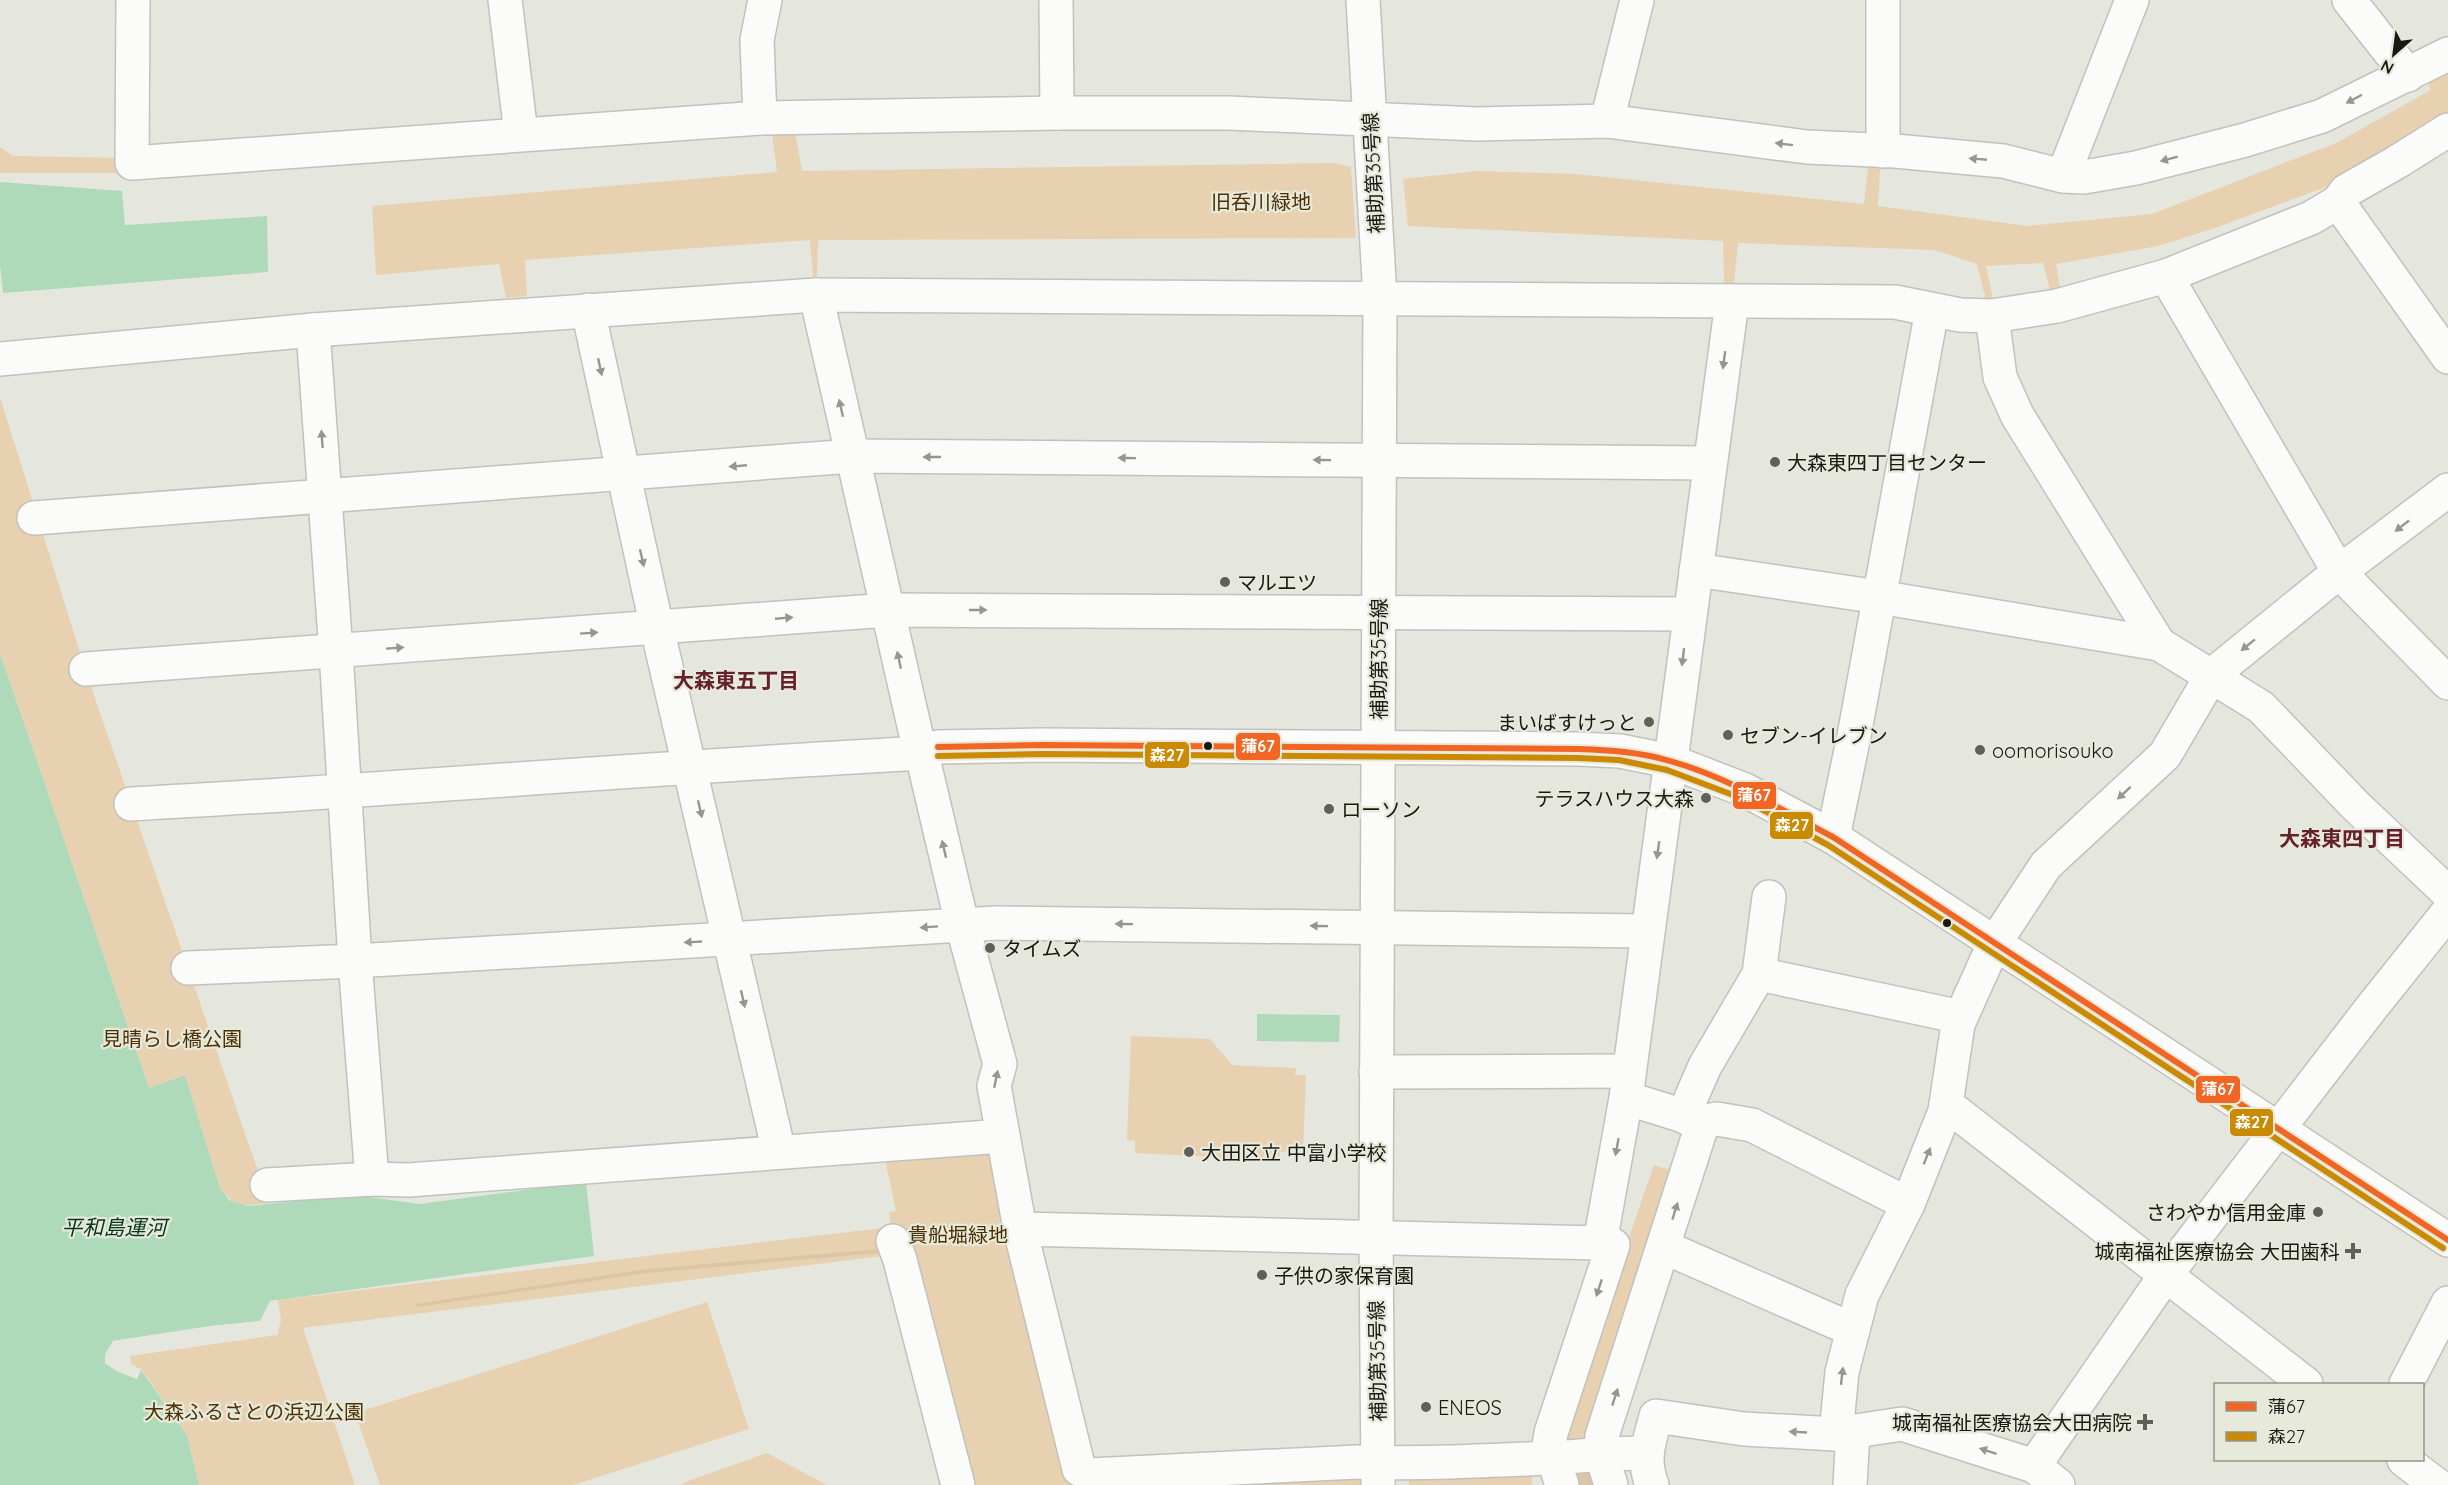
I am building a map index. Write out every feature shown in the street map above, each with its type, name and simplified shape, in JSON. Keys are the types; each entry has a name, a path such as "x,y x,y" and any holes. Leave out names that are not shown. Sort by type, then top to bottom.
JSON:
{"street":[{"path":"133,0 132,163 760,118 1057,113 1228,113 1477,124 1607,121 1807,147 2003,161 2063,176 2084,177 2136,168 2245,140 2322,116 2448,54"},
{"path":"505,0 521,134"},
{"path":"760,118 757,40 765,0"},
{"path":"1056,0 1057,113"},
{"name":"補助第35号線","path":"1363,0 1380,298 1381,460 1376,1072 1378,1474"},
{"path":"1607,121 1637,0"},
{"path":"1883,0 1883,151"},
{"path":"2063,176 2132,0"},
{"path":"2349,0 2408,75"},
{"path":"0,359 313,330 816,295 1895,302 1960,315 1992,316 2057,306 2166,276 2311,218 2338,202 2346,191 2448,130"},
{"path":"2338,202 2448,357"},
{"path":"2166,276 2339,572 2448,683"},
{"path":"816,295 920,752 962,924 1000,1064 994,1086 1020,1229 1079,1469 1090,1475 1207,1468 1378,1474 1398,1464 1557,1471 1601,1453 1646,1453"},
{"path":"1600,1243 1628,1085 1732,302"},
{"path":"588,310 657,628 779,1152"},
{"path":"1833,837 1932,310"},
{"path":"1992,316 2000,377 2018,415 2159,644"},
{"path":"313,330 326,498 355,961 372,1179"},
{"path":"34,518 326,498 852,456 1710,463"},
{"path":"1850,1485 1844,1432 1842,1372 1851,1329 1862,1295 1908,1204 1946,1104 1958,1024 1994,944 2046,865 2165,755 2212,675 2339,572 2448,490"},
{"path":"1696,570 1879,597 2159,644 2261,707 2356,806 2448,893"},
{"path":"86,669 888,610 1689,614"},
{"path":"131,804 345,792 690,766 920,752 938,747 1042,745 1620,751 1670,761 1745,790 1833,837 2448,1240"},
{"path":"1611,1485 1601,1453 1602,1436 1664,1247 1695,1120 1691,1098 1705,1066 1759,974 1769,897"},
{"path":"1652,1485 1646,1468 1646,1453 1656,1416 1744,1429 1844,1432 1902,1424 2046,1475 2165,1276 2448,912"},
{"path":"188,968 355,961 962,924 1647,931"},
{"path":"1759,974 1961,1017"},
{"path":"1376,1072 1628,1085 1695,1120 1717,1119 1752,1125 1908,1204"},
{"path":"1946,1104 2305,1383"},
{"path":"267,1185 372,1179 408,1180 1003,1136"},
{"path":"1020,1229 1376,1236 1613,1245 1551,1433 1549,1445 1557,1471"},
{"path":"893,1241 900,1260 958,1485"},
{"path":"1664,1247 1851,1329"},
{"path":"2407,1383 2448,1303"},
{"path":"2405,1461 2437,1485"}],"green space":[{"path":"2448,63 2448,122 2339,187 2326,187 2215,228 2158,246 2056,264 2061,295 2052,298 2043,263 1986,266 1995,308 1988,309 1977,264 1935,250 1738,243 1734,284 1724,283 1723,241 1408,226 1403,179 1477,171 1575,174 1864,204 1869,157 1881,158 1878,206 2028,226 2152,214 2336,143 2431,90 2424,75"},
{"name":"旧呑川緑地","path":"794,125 802,171 1334,163 1351,167 1356,238 818,240 817,277 813,277 810,240 525,260 527,296 506,298 499,264 376,275 372,206 777,172 771,126"},
{"path":"0,147 13,156 122,158 121,173 2,173 0,172"},
{"name":"見晴らし橋公園","path":"0,397 88,678 269,1203 241,1204 230,1199 220,1188 185,1075 149,1088 0,653"},
{"path":"1131,1036 1210,1039 1232,1065 1296,1068 1295,1075 1306,1075 1303,1153 1280,1152 1279,1160 1135,1153 1135,1141 1127,1140"},
{"path":"1003,1136 1079,1469 1364,1477 1364,1485 959,1485 898,1254 303,1328 355,1485 199,1485 187,1435 142,1370 131,1364 130,1356 277,1335 281,1320 278,1300 891,1227 889,1212 896,1211 882,1145"},
{"path":"1654,1165 1679,1173 1592,1445 1564,1447 1616,1252 1629,1237"},
{"path":"707,1302 749,1429 573,1485 380,1485 355,1413"},
{"path":"767,1453 827,1485 681,1485 688,1481"},
{"path":"1532,1471 1532,1485 1409,1485 1409,1474"}],"shaded area":[{"path":"879,1249 879,1253 647,1273 417,1307 416,1304 647,1269"},
{"path":"1593,1464 1599,1485 1574,1485 1570,1470"}],"water":[{"path":"0,182 122,191 125,225 267,216 268,272 3,293 0,265"},
{"name":"平和島運河","path":"0,653 149,1088 185,1075 220,1188 229,1200 248,1206 355,1195 419,1204 586,1182 594,1256 271,1301 261,1321 113,1341 105,1363 137,1379 141,1370 187,1435 199,1485 0,1485"},
{"path":"1257,1014 1340,1015 1339,1042 1257,1041"}],"pier":[{"path":"278,1300 278,1303 272,1303 261,1324 211,1329 115,1344 108,1355 108,1361 135,1376 139,1368 141,1370 137,1379 118,1372 105,1363 105,1354 113,1341 260,1321 270,1301"}],"transit line":[{"name":"蒲67","path":"938,747 1042,745 1578,749 1636,754 1691,768 1753,795 1833,837 2448,1240"},
{"name":"森27","path":"938,756 1042,754 1578,758 1619,760 1667,770 1741,798 1828,845 2443,1248"}],"place":[{"name":"大森東四丁目センター","path":"1775,462"},
{"name":"マルエツ","path":"1225,582"},
{"name":"まいばすけっと","path":"1649,722"},
{"name":"セブン-イレブン","path":"1728,735"},
{"name":"oomorisouko","path":"1980,750"},
{"name":"テラスハウス大森","path":"1706,798"},
{"name":"ローソン","path":"1329,809"},
{"name":"タイムズ","path":"990,948"},
{"name":"大田区立 中富小学校","path":"1189,1152"},
{"name":"さわやか信用金庫","path":"2318,1212"},
{"name":"城南福祉医療協会 大田歯科","path":"2353,1251"},
{"name":"子供の家保育園","path":"1262,1275"},
{"name":"ENEOS","path":"1426,1407"},
{"name":"城南福祉医療協会大田病院","path":"2145,1422"}],"district":[{"name":"大森東五丁目","path":"736,680"},
{"name":"大森東四丁目","path":"2342,838"}],"park label":[{"name":"貴船堀緑地","path":"958,1234"},
{"name":"大森ふるさとの浜辺公園","path":"254,1411"}]}
